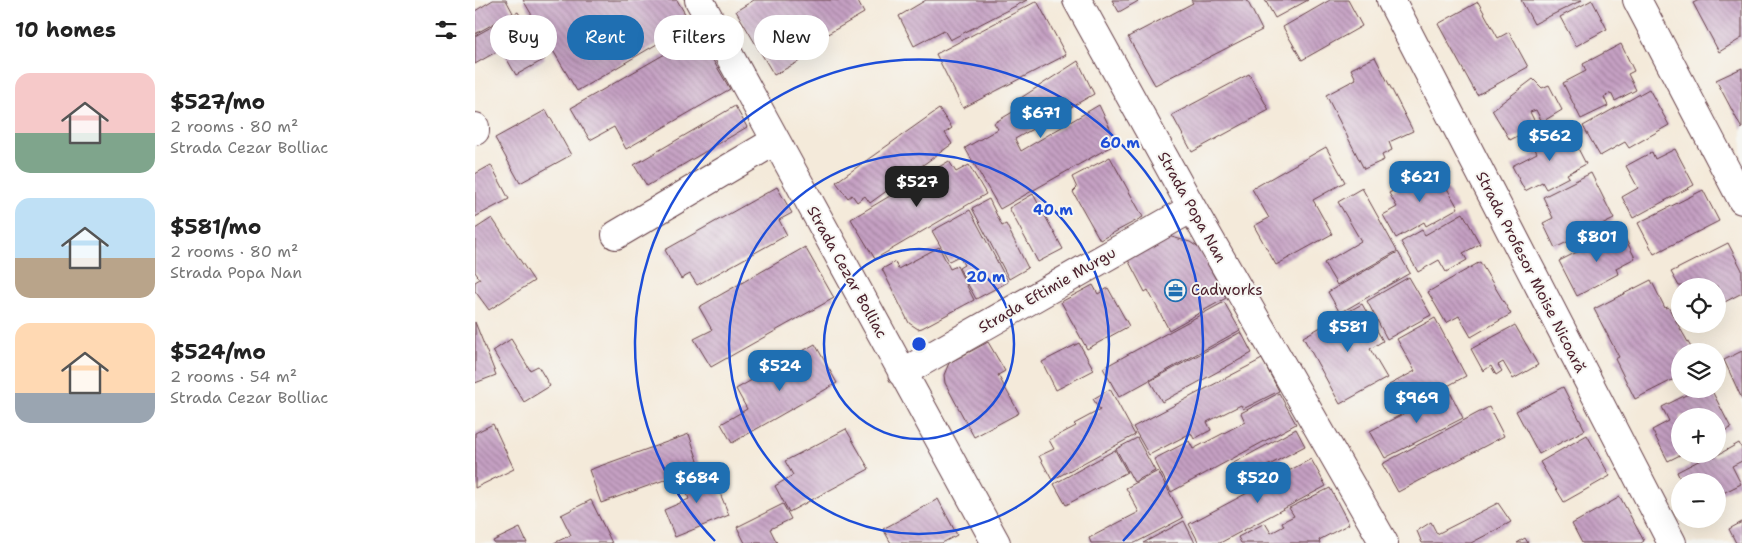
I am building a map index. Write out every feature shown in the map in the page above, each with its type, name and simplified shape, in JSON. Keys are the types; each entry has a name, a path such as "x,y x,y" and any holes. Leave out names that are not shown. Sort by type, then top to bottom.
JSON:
{"street":[{"name":"Strada Cezar Bolliac","path":"699,0 996,543"},
{"name":"Strada Popa Nan","path":"1077,0 1192,208 1384,543"},
{"name":"Strada Profesor Moise Nicoară","path":"1391,0 1672,543"},
{"path":"1637,0 1742,200"},
{"path":"617,235 775,141"},
{"name":"Strada Eftimie Murgu","path":"902,373 1192,208"}],"building":[{"path":"493,0 506,0 513,13 509,15 490,15 490,26 475,34 475,11"},
{"path":"523,0 677,0 686,15 654,15 654,46 644,52 644,15 567,15 567,60 630,60 577,91 557,57 557,15 532,15"},
{"path":"754,0 857,0 864,13 829,33 829,15 754,15 754,41 744,24 744,15 738,15 736,11"},
{"path":"926,0 1027,0 950,40 944,30 914,46 899,16"},
{"path":"1112,0 1140,0 1119,12"},
{"path":"1191,0 1247,0 1262,30 1155,85 1128,37 1193,3"},
{"path":"1265,0 1308,0 1275,18"},
{"path":"1330,0 1348,0 1362,26 1302,60 1283,27"},
{"path":"1521,0 1582,0 1534,24"},
{"path":"1592,0 1607,29 1576,46 1560,17"},
{"path":"1699,0 1742,0 1742,38 1719,52 1693,3"},
{"path":"1037,1 1066,55 963,108 936,54"},
{"path":"1478,2 1498,38 1509,32 1528,67 1477,95 1438,24"},
{"path":"490,28 490,55 475,64 475,36"},
{"path":"1621,44 1634,71 1628,74 1636,90 1615,101 1611,93 1604,97 1608,106 1581,119 1563,83 1586,71 1583,64"},
{"path":"1375,57 1413,131 1389,142 1392,150 1382,155 1384,160 1364,169 1326,95 1356,79 1351,69"},
{"path":"507,60 543,60 516,75"},
{"path":"655,60 713,60 730,89 626,149 614,127 590,140 571,108"},
{"path":"765,60 802,60 774,75"},
{"path":"1078,61 1094,94 1015,139 1021,151 1099,105 1117,143 1000,209 965,148 998,129 994,123 1016,110 1013,103"},
{"path":"1742,68 1742,129 1716,80"},
{"path":"1249,74 1269,110 1192,152 1172,115"},
{"path":"1533,79 1542,88 1549,85 1562,110 1542,122 1536,110 1530,112 1537,126 1510,140 1492,110"},
{"path":"1649,89 1669,125 1629,148 1625,142 1600,156 1583,126"},
{"path":"735,106 747,127 647,186 634,165"},
{"path":"939,109 952,128 945,133 952,144 870,203 865,196 857,202 852,195 848,198 836,182"},
{"path":"546,110 571,155 520,183 495,138"},
{"path":"1568,129 1586,164 1567,174 1569,177 1546,189 1542,182 1525,191 1512,166 1537,153 1534,147"},
{"path":"1326,147 1345,182 1313,200 1332,234 1276,265 1254,226 1269,218 1252,189"},
{"path":"1675,149 1694,185 1633,218 1622,197 1638,188 1626,166 1652,152 1655,159"},
{"path":"1110,157 1143,217 1100,240 1073,192 1077,188 1072,177"},
{"path":"949,161 956,172 969,165 986,194 875,259 851,219"},
{"path":"491,165 509,199 475,217 475,174"},
{"path":"1435,167 1458,208 1426,226 1424,222 1396,238 1383,215 1397,207 1389,193"},
{"path":"1591,173 1614,219 1555,248 1543,223 1553,218 1543,197"},
{"path":"777,187 792,213 779,220 787,235 697,285 690,274 681,279 665,250"},
{"path":"1362,188 1397,251 1337,285 1324,263 1361,241 1338,202"},
{"path":"1703,190 1719,221 1654,254 1638,223"},
{"path":"1033,194 1063,249 1038,262 1009,208"},
{"path":"989,199 1002,226 1006,224 1028,268 1009,279 972,208"},
{"path":"970,210 1008,282 976,299 959,268 964,265 959,256 949,261 932,231"},
{"path":"1463,213 1480,244 1463,253 1467,260 1446,272 1439,260 1418,272 1401,242 1422,230 1425,235"},
{"path":"492,218 534,281 489,310 475,291 475,282 480,279 475,272 475,229"},
{"path":"1621,230 1635,258 1616,268 1618,274 1577,296 1559,261"},
{"path":"1168,236 1190,242 1199,248 1226,298 1169,330 1148,290 1145,292 1127,258"},
{"path":"1728,243 1742,270 1742,293 1726,301 1726,278 1674,278 1671,272"},
{"path":"805,247 834,298 711,367 694,339 712,330 699,307"},
{"path":"939,247 950,269 957,266 974,300 918,329 909,323 882,269 895,262 898,269"},
{"path":"1398,252 1410,273 1340,313 1328,292"},
{"path":"1480,262 1511,314 1471,337 1459,316 1446,323 1428,292"},
{"path":"1409,277 1431,315 1387,339 1367,301"},
{"path":"1651,280 1665,308 1668,307 1671,312 1671,333 1683,333 1688,343 1671,343 1671,381 1635,399 1615,359 1619,357 1594,309"},
{"path":"1093,285 1098,294 1108,288 1129,326 1087,349 1061,302"},
{"path":"1224,302 1240,330 1119,397 1103,368"},
{"path":"1362,304 1383,341 1370,349 1387,378 1340,404 1303,337"},
{"path":"1435,318 1466,376 1403,410 1389,385 1415,371 1397,339"},
{"path":"475,322 496,375 475,383"},
{"path":"1515,325 1538,365 1513,379 1503,362 1498,365 1502,371 1496,375 1491,366 1483,371 1471,349"},
{"path":"1241,332 1252,353 1162,402 1150,381"},
{"path":"511,339 530,370 538,366 550,386 524,402 493,351"},
{"path":"988,342 1005,371 998,375 1019,413 974,437 945,383 944,375 949,363"},
{"path":"1079,343 1094,370 1056,390 1042,362"},
{"path":"815,344 837,383 732,443 721,424 747,409 736,389"},
{"path":"1742,351 1742,399 1726,364 1726,359"},
{"path":"1262,359 1279,391 1243,409 1241,405 1207,422 1211,430 1194,439 1191,433 1149,455 1133,427"},
{"path":"1563,387 1585,430 1539,454 1516,411"},
{"path":"1110,389 1135,435 1052,480 1039,456 1054,449 1049,440 1076,426 1074,424 1100,410 1093,399"},
{"path":"1449,390 1463,418 1385,458 1370,431"},
{"path":"1279,393 1296,424 1171,492 1154,459 1189,441 1193,449 1245,422 1241,413"},
{"path":"1680,398 1716,398 1721,408 1671,408 1671,460 1668,461 1652,430 1669,421 1662,407"},
{"path":"1489,407 1504,436 1398,492 1382,464"},
{"path":"1726,418 1731,428 1726,430"},
{"path":"493,424 514,469 475,488 475,433"},
{"path":"846,429 869,469 789,512 775,486 793,475 785,461"},
{"path":"1296,429 1305,446 1239,481 1230,465"},
{"path":"689,434 700,467 601,503 589,470"},
{"path":"1587,435 1610,476 1564,502 1540,462"},
{"path":"1137,438 1155,471 1134,482 1116,449"},
{"path":"1739,443 1742,449 1742,461 1732,466 1741,484 1726,492 1726,473 1677,473 1694,463 1726,463 1726,450"},
{"path":"1115,450 1127,472 1066,505 1054,484"},
{"path":"1311,459 1326,486 1220,543 1199,543 1189,524"},
{"path":"709,467 729,515 675,537 664,510 689,499 681,479"},
{"path":"1158,471 1183,518 1135,543 1091,543 1089,538 1139,512 1126,488"},
{"path":"1330,488 1349,524 1319,540 1320,543 1241,543 1238,537 1265,523 1271,533 1284,526 1282,522 1294,516 1289,508"},
{"path":"1620,497 1644,541 1641,543 1582,543 1572,524"},
{"path":"938,499 957,535 942,543 891,543 883,529"},
{"path":"591,500 612,543 554,543 571,535 561,515"},
{"path":"1498,503 1511,522 1471,543 1422,543 1417,531 1431,522 1437,534"},
{"path":"783,504 791,519 770,529 777,543 745,543 737,527"},
{"path":"1184,521 1195,543 1143,543"},
{"path":"1742,522 1742,543 1736,543 1729,529"},
{"path":"520,528 527,543 494,543 493,541"},
{"path":"1525,538 1528,543 1517,543"}],"place":[{"name":"Cadworks","path":"1175,290"}]}
